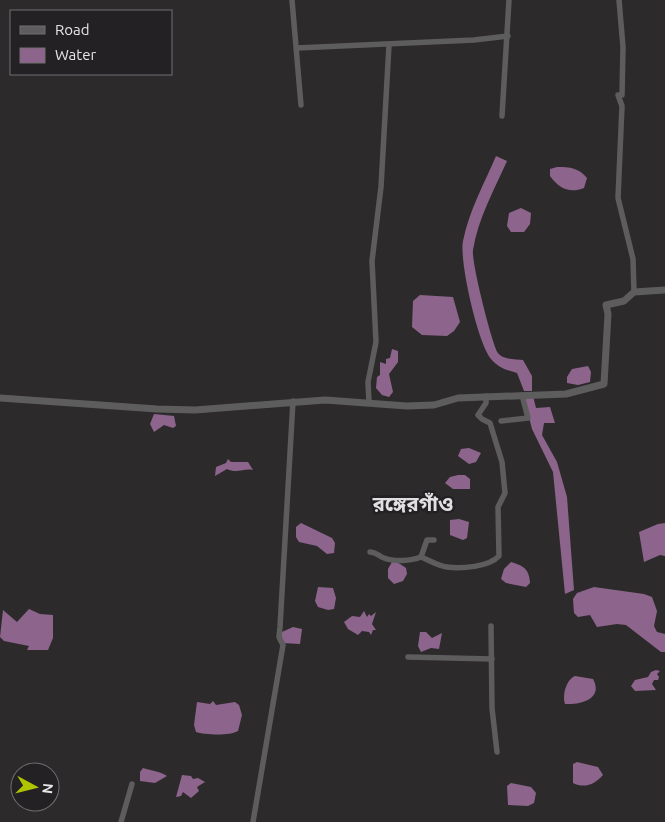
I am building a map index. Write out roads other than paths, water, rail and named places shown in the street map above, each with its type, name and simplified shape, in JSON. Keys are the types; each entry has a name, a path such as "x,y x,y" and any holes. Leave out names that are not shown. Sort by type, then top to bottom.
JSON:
{"street":[{"path":"292,0 301,105"},
{"path":"502,116 509,0"},
{"path":"619,0 624,47 622,95 618,95 622,106 618,198 632,252 634,292"},
{"path":"297,48 389,45 508,36"},
{"path":"368,402 368,382 376,342 372,261 381,187 389,45"},
{"path":"0,398 176,410 293,402 368,402 407,406 434,405 458,398 566,394 604,384 608,314 606,305 624,301 634,292 665,290"},
{"path":"501,421 528,418 522,395"},
{"path":"370,552 376,552 384,558 392,559 412,560 421,557 446,567 471,566 494,561 499,556 498,507 505,493 502,462 490,423 482,420 478,415 486,404 486,396"},
{"path":"253,822 283,645 280,637 280,627 293,402"},
{"path":"421,557 427,540 434,540"},
{"path":"491,626 492,708 496,752"},
{"path":"408,657 492,659"},
{"path":"121,822 132,784"}],"water":[{"path":"496,156 507,161 475,238 473,257 491,335 498,353 506,358 523,360 532,376 532,391 524,391 517,373 497,365 486,350 475,320 464,266 463,241 469,219"},
{"path":"557,167 570,168 581,172 587,178 584,188 569,190 557,184 550,176 550,169"},
{"path":"521,208 531,213 530,224 524,232 511,232 507,226 509,213"},
{"path":"420,295 453,297 460,322 454,331 447,336 422,335 412,327 413,301"},
{"path":"392,349 398,351 398,362 389,374 393,392 389,397 382,395 376,388 377,377 380,375 380,362 386,364 386,359 390,358"},
{"path":"588,366 591,372 590,382 578,385 567,383 567,377 572,369"},
{"path":"533,396 536,408 550,407 555,423 544,423 542,435 557,462 567,497 574,590 565,594 553,472 532,429 524,398"},
{"path":"154,414 174,416 176,426 173,428 164,425 154,432 150,424"},
{"path":"469,448 481,453 476,462 469,464 458,456 461,449"},
{"path":"228,459 231,462 248,462 253,470 234,471 227,469 215,476 216,467 226,463"},
{"path":"465,475 470,479 470,489 453,489 445,483 450,477"},
{"path":"459,519 469,522 467,538 463,540 450,535 450,520"},
{"path":"301,523 332,538 335,543 334,553 327,554 317,546 299,542 296,537 296,527"},
{"path":"665,523 665,556 660,555 644,562 639,532"},
{"path":"392,562 397,562 406,568 407,574 403,581 394,584 388,578 388,569"},
{"path":"511,562 527,571 530,583 526,587 506,583 501,579 504,569"},
{"path":"318,587 333,588 336,598 334,609 328,610 318,607 315,601"},
{"path":"594,587 644,594 652,597 657,611 654,626 657,632 665,634 665,652 661,652 626,625 617,624 597,627 590,615 578,617 574,613 573,599 577,593"},
{"path":"29,609 40,614 53,615 53,638 48,650 27,650 29,646 4,641 0,637 3,610 17,622"},
{"path":"364,611 367,617 369,614 371,616 376,612 372,624 376,630 373,630 371,635 369,632 362,631 358,635 348,629 344,622 352,616 360,617"},
{"path":"293,627 302,629 300,644 282,643 282,632"},
{"path":"420,632 426,632 432,638 442,633 439,649 431,648 421,652 418,646"},
{"path":"660,671 657,674 659,677 652,684 656,690 635,691 631,686 635,680 648,677 651,672"},
{"path":"575,676 593,679 596,686 595,691 593,696 583,702 565,704 566,688 569,681"},
{"path":"213,701 216,705 235,702 239,705 242,715 238,731 229,734 196,732 194,725 197,702 210,704"},
{"path":"577,762 598,767 603,775 590,785 582,786 573,783 573,764"},
{"path":"143,768 167,776 155,783 140,781 140,772"},
{"path":"182,775 191,776 193,779 198,778 205,782 197,787 199,791 191,798 183,792 181,796 176,797"},
{"path":"511,783 531,787 536,793 534,803 528,806 508,805 507,786"}],"district":[{"name":"রঙ্গেরগাঁও","path":"413,503"}]}
